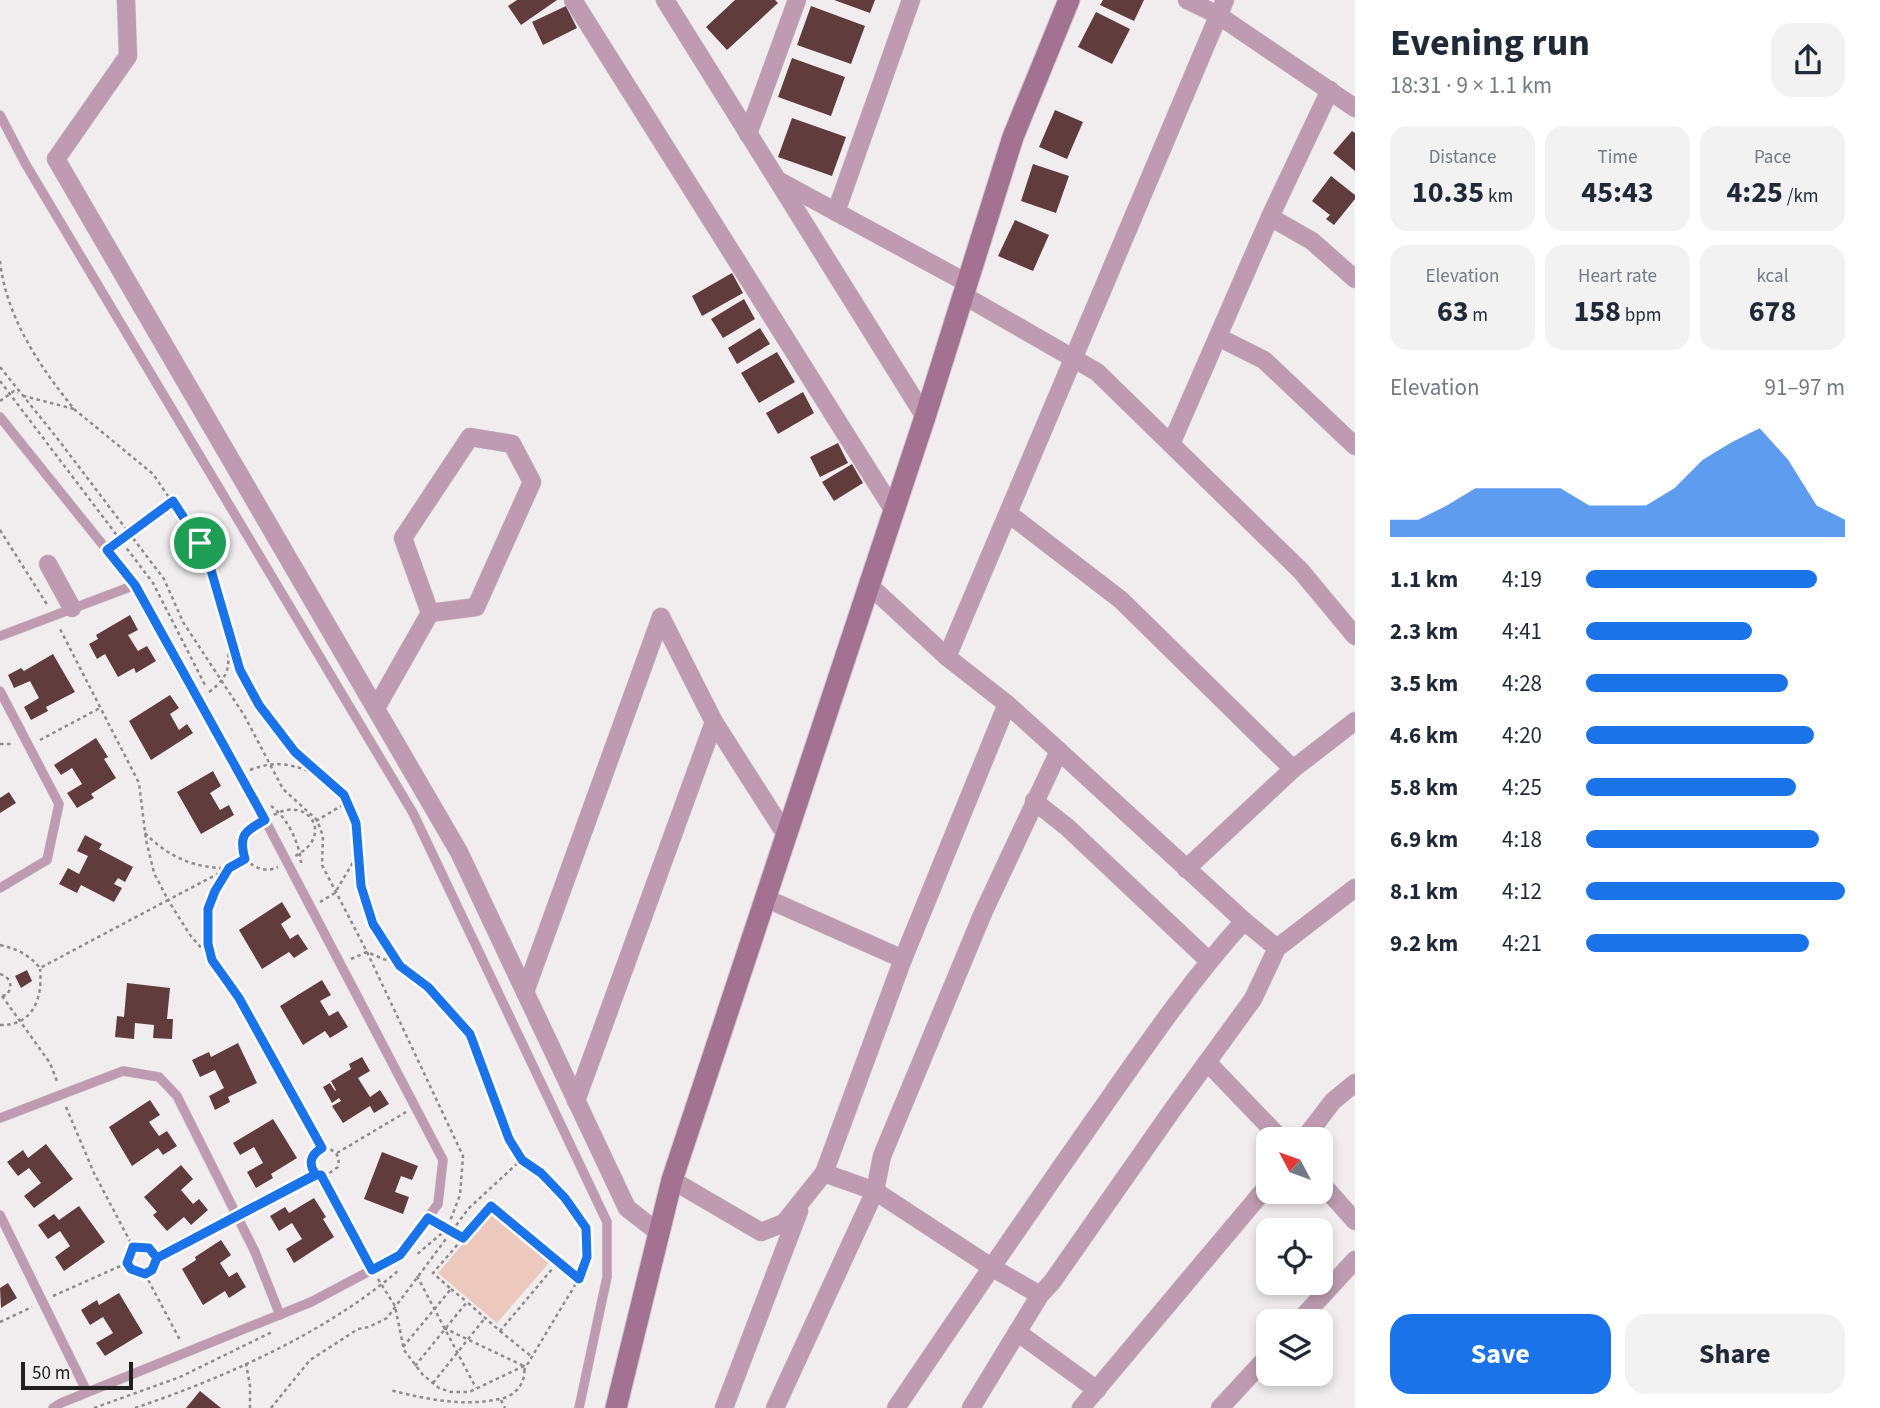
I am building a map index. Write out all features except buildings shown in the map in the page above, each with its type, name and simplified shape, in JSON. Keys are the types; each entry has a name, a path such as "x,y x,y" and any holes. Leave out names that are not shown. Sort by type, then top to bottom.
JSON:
{"main road":[{"path":"616,1408 672,1180 894,511 1013,137 1069,0"}],"street":[{"path":"125,0 128,56 56,159 459,852 627,1208 659,1233"},
{"path":"573,0 894,511"},
{"path":"665,0 925,416"},
{"path":"748,134 797,0"},
{"path":"836,212 911,0"},
{"path":"1187,0 1222,8 1355,108"},
{"path":"947,657 1222,8"},
{"path":"1171,444 1270,217 1330,90"},
{"path":"778,181 836,212 965,289 1097,372 1301,571 1355,636"},
{"path":"1270,217 1312,241 1355,279"},
{"path":"1218,337 1264,360 1355,446"},
{"path":"376,708 430,613 403,538 470,437 512,444 532,482 476,607 430,613"},
{"path":"1009,514 1121,600 1293,769"},
{"path":"48,564 72,608"},
{"path":"869,585 947,657 1007,704 1186,869 1277,948"},
{"path":"525,992 661,617 714,722 786,835"},
{"path":"672,1180 761,1231 784,1223 824,1173 904,959 1007,704"},
{"path":"1186,869 1293,769 1355,721"},
{"path":"576,1101 714,722"},
{"path":"775,1408 875,1191 882,1156 978,926 1059,751"},
{"path":"1034,801 1068,827 1208,960"},
{"path":"971,1408 1040,1295 1052,1282 1253,999 1277,948 1355,888"},
{"path":"765,898 904,959"},
{"path":"896,1408 991,1267 1208,960 1244,921"},
{"path":"1207,1062 1269,1127"},
{"path":"1313,1127 1333,1101 1355,1083"},
{"path":"824,1173 875,1191 991,1267 1040,1295"},
{"path":"724,1408 804,1198"},
{"path":"1334,1198 1355,1221"},
{"path":"1082,1408 1256,1200"},
{"path":"1310,1309 1355,1260"},
{"path":"1017,1332 1097,1390"},
{"path":"1220,1408 1256,1369"}],"lane":[{"path":"0,115 25,163 413,813 607,1222 607,1278 579,1408"},
{"path":"0,417 135,585 265,820 443,1160 438,1204 400,1255 311,1302 53,1408"},
{"path":"0,635 135,585"},
{"path":"0,691 59,804 47,860 0,888"},
{"path":"0,1118 123,1071 159,1077 177,1096 254,1252 280,1315"},
{"path":"0,1215 87,1392"}],"path":[{"path":"0,261 18,323 49,378 74,409 153,474 200,543 219,594 240,670 259,705 295,752 344,795 356,823 361,886 373,924 400,966"},
{"path":"0,367 164,579 183,622 244,715 268,763 290,798 315,822 323,836 322,865 367,953 463,1156 460,1195 449,1230 409,1258 430,1236"},
{"path":"0,381 153,583 209,692 222,682 228,673 228,634"},
{"path":"0,401 14,391 74,409"},
{"path":"107,550 173,501"},
{"path":"0,530 53,615 139,783 145,833 154,873 168,900 190,935 239,998 322,1148"},
{"path":"228,664 233,663 240,670"},
{"path":"0,744 29,746 100,708"},
{"path":"250,770 268,763 287,763 323,776"},
{"path":"267,803 279,811 301,853 302,867"},
{"path":"315,822 347,803"},
{"path":"290,807 300,810 315,822 315,840 308,850 275,869 263,870 245,859 242,841 248,829 265,820 290,807"},
{"path":"145,833 164,850 180,859 216,868 229,868"},
{"path":"320,902 335,893 357,856"},
{"path":"40,968 245,859"},
{"path":"212,960 208,944 208,909 229,868"},
{"path":"0,945 30,956 40,968 41,991 36,1006 27,1017 0,1025"},
{"path":"321,1175 372,1270 395,1306 403,1347 415,1366 433,1383 452,1392 468,1392 524,1368 579,1279 587,1257 586,1228 565,1198 541,1173 522,1160 509,1139 470,1034 428,987 400,966 367,953 340,964"},
{"path":"349,956 355,968"},
{"path":"0,974 10,982 11,989 7,995 1,996 50,1063 94,1173 133,1247 127,1263 0,1322"},
{"path":"427,1102 435,1098"},
{"path":"337,1153 415,1107"},
{"path":"316,1175 311,1168 315,1153 322,1148 328,1148 337,1153"},
{"path":"242,1214 316,1175 328,1174 338,1167 337,1153"},
{"path":"271,1408 310,1360 358,1329 387,1318 449,1230 522,1160"},
{"path":"532,1357 433,1273 491,1206 579,1279"},
{"path":"434,1230 443,1214"},
{"path":"428,1218 463,1238"},
{"path":"145,1274 152,1270 157,1258 230,1220"},
{"path":"133,1247 149,1248 157,1258"},
{"path":"500,1331 558,1262"},
{"path":"127,1263 131,1269 145,1274 187,1352"},
{"path":"135,1408 186,1391 313,1331 401,1268"},
{"path":"417,1276 476,1389"},
{"path":"403,1347 451,1289"},
{"path":"415,1366 467,1302"},
{"path":"433,1383 485,1318"},
{"path":"444,1328 524,1368"},
{"path":"94,1408 180,1377 276,1330"},
{"path":"246,1363 250,1408"},
{"path":"390,1390 439,1403 478,1406 516,1393 525,1376 524,1368"},
{"path":"502,1400 505,1408"}],"shaded area":[{"path":"491,1211 549,1263 497,1323 438,1273"}],"route":[{"path":"200,543 173,501 107,550 135,585 265,820 248,829 242,841 245,859 229,868 215,891 208,909 208,944 212,960 239,998 322,1148 315,1153 311,1161 311,1168 316,1175 157,1258 152,1270 145,1274 131,1269 127,1263 133,1247 149,1248 157,1258 314,1175 316,1175 321,1175 372,1270 400,1255 428,1218 463,1238 491,1206 579,1279 587,1257 586,1228 565,1198 541,1173 522,1160 509,1139 470,1034 428,987 400,966 373,924 361,886 356,823 344,795 295,752 259,705 240,670 211,570 200,543"}]}
